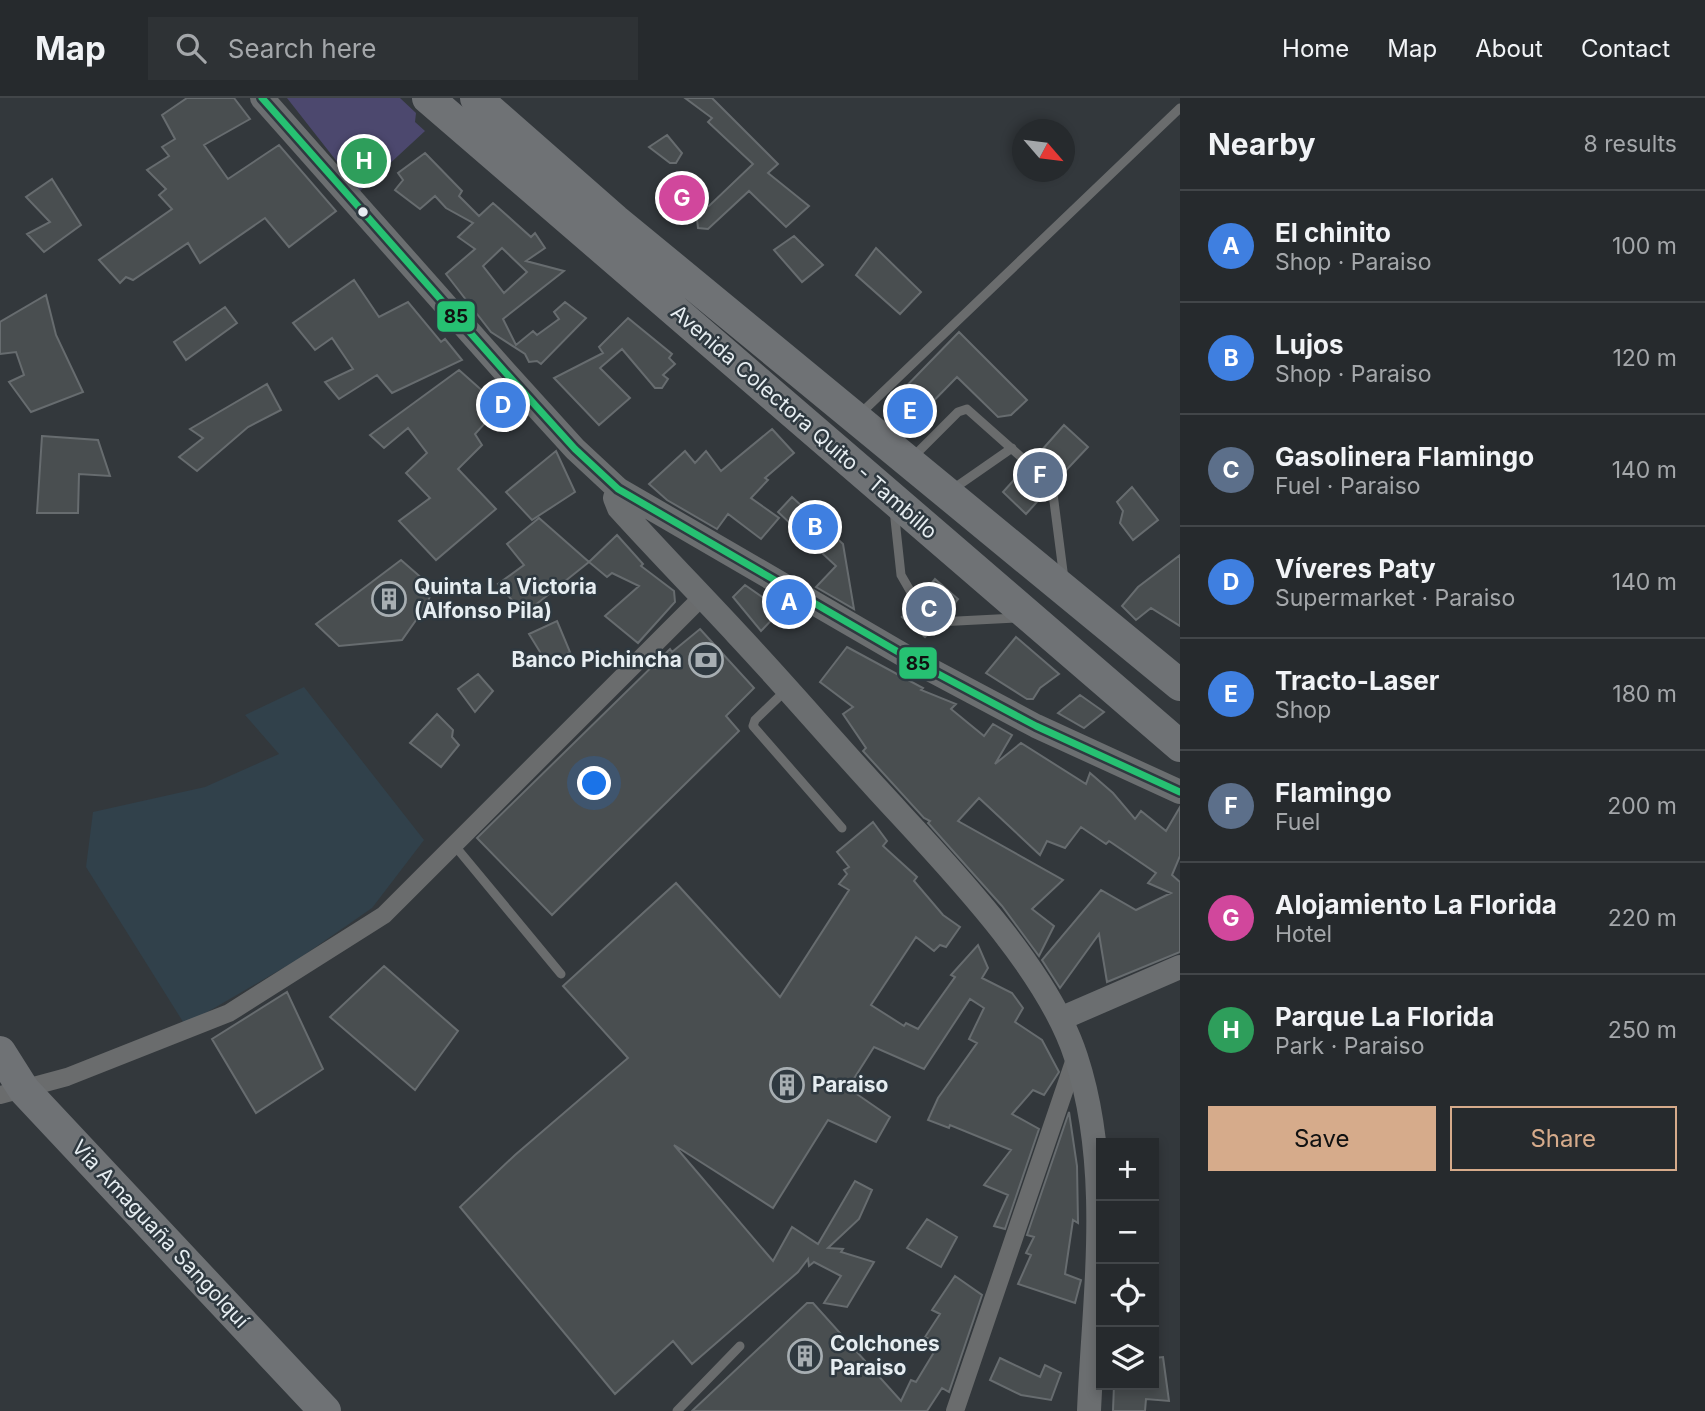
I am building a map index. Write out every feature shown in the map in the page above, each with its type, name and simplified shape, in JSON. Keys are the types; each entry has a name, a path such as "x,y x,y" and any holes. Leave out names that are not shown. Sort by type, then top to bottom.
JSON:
{"highway":[{"name":"Avenida Colectora Quito - Tambillo","path":"428,98 1180,746"},
{"name":"Avenida Colectora Quito - Tambillo","path":"476,98 615,220 1180,685"},
{"name":"Via Amaguaña Sangolquí","path":"0,1052 12,1092 325,1411"}],"street":[{"path":"261,98 575,449 618,489 912,660 1036,726 1180,792"},
{"path":"618,489 615,499 619,508 954,873 1042,988 1060,1019 1076,1056 1087,1098 1095,1149 1098,1215 1089,1411"},
{"path":"12,1092 67,1077 229,1013 384,915 702,597"},
{"path":"1060,1019 1180,967"},
{"path":"955,1411 1076,1056"}],"lane":[{"path":"856,417 1180,108"},
{"path":"908,461 958,412 967,410 1029,464"},
{"path":"947,493 1012,448"},
{"path":"1052,486 1066,591"},
{"path":"892,498 901,575 916,601"},
{"path":"938,622 1030,617"},
{"path":"787,689 755,720 753,726 842,828"},
{"path":"455,846 561,974"},
{"path":"677,1411 740,1346"}],"shaded area":[{"path":"287,98 400,98 416,113 415,122 425,131 360,191"},
{"path":"304,687 424,840 372,908 297,960 185,1025 86,867 93,812 205,787 279,754 245,715"}],"building":[{"path":"187,98 234,98 250,119 204,145 228,179 279,145 336,211 289,247 265,218 200,263 188,243 133,280 126,277 120,283 99,260 172,209 159,195 166,189 147,170 169,156 162,147 175,139 162,115"},
{"path":"685,98 712,98 778,164 768,173 809,206 786,227 749,191 708,229 698,228 695,202 709,206 753,164 708,122 712,118"},
{"path":"667,135 682,153 676,163 670,163 649,147"},
{"path":"425,153 462,191 459,196 479,216 493,203 531,237 535,233 545,248 526,261 564,271 503,319 516,345 533,331 537,335 559,319 554,312 565,302 586,318 541,364 537,361 529,362 525,354 491,332 446,274 475,249 458,237 473,223 446,208 435,196 420,209 395,190 403,180 398,173","holes":["502,248 527,272 504,293 483,266"]},
{"path":"52,179 81,225 44,252 27,234 50,222 26,197"},
{"path":"794,236 823,265 802,282 774,250"},
{"path":"876,248 921,292 900,314 856,275"},
{"path":"354,280 379,317 408,302 441,342 445,339 462,360 392,393 377,375 339,399 325,382 353,369 332,338 315,350 293,323"},
{"path":"46,295 56,335 83,392 31,412 9,382 24,375 16,352 0,354 0,322"},
{"path":"225,307 237,323 186,360 174,342"},
{"path":"628,318 672,354 669,358 675,364 663,375 668,379 662,388 655,388 622,349 600,368 630,398 599,425 554,378 603,353 599,347"},
{"path":"959,332 1027,400 1011,415 998,417 957,377 911,424 890,403"},
{"path":"459,370 495,402 497,410 475,434 482,445 458,469 496,509 436,560 399,521 430,498 406,473 427,453 408,428 384,448 370,435"},
{"path":"267,384 281,410 248,427 197,471 179,457 203,438 190,429"},
{"path":"1064,425 1088,447 1056,481 1047,481 1046,492 1026,514 1003,492 1024,469 1034,469 1034,459"},
{"path":"772,429 794,453 765,478 768,480 751,498 779,518 761,539 728,514 717,529 667,500 649,484 685,451 695,463 706,451 721,471"},
{"path":"42,436 98,440 110,476 79,474 78,513 37,513"},
{"path":"556,451 575,492 532,520 506,492"},
{"path":"1132,487 1158,520 1133,540 1120,523 1123,511 1117,502"},
{"path":"792,497 843,544 854,609 816,587 836,566 778,512"},
{"path":"539,518 589,562 524,614 498,584 524,565 507,544"},
{"path":"617,535 643,564 641,566 674,591 675,602 638,643 605,616 639,586 612,573 607,577 589,562"},
{"path":"1180,555 1180,626 1151,608 1136,620 1122,606 1138,587"},
{"name":"Quinta La Victoria (Alfonso Pila)","path":"401,560 432,587 428,603 402,640 339,646 316,624"},
{"path":"935,579 958,599 945,615 932,618 934,627 925,637 902,617 912,606 922,605 921,596"},
{"path":"745,585 781,610 761,631 733,597"},
{"path":"557,621 570,652 548,665 529,634"},
{"path":"700,629 754,688 726,716 739,731 552,915 477,838 670,649 672,652"},
{"path":"1016,637 1059,674 1040,688 1033,699 1027,699 986,673"},
{"path":"847,647 923,688 921,690 956,704 951,709 984,736 993,724 1012,735 995,764 1021,743 1086,784 1090,773 1113,793 1135,819 1141,811 1166,831 1180,807 1180,856 1172,875 1180,882 1180,952 1107,982 1099,934 1060,988 1042,960 1101,890 1136,910 1171,893 1148,883 1156,873 1109,841 1106,844 1081,827 1065,848 1047,841 1040,855 979,798 958,821 1063,880 1032,909 1054,926 1039,956 1002,906 928,823 930,821 924,818 863,751 866,748 843,714 853,707 820,682"},
{"path":"478,674 493,691 475,712 458,689"},
{"path":"1080,695 1104,712 1084,728 1058,713"},
{"path":"437,714 453,730 452,737 459,745 441,767 410,743"},
{"path":"873,822 887,841 883,846 917,877 914,881 943,915 960,927 946,947 940,945 934,951 916,937 871,1005 904,1026 906,1023 918,1029 955,977 951,975 978,945 988,968 982,978 1012,993 1023,1008 1015,1022 1042,1040 1059,1072 1044,1095 1033,1090 1012,1114 1039,1129 1005,1229 994,1226 1008,1195 984,1185 1011,1150 950,1125 949,1128 928,1120 938,1098 977,1043 969,1039 984,1008 970,999 924,1069 874,1047 848,1088 890,1117 876,1142 828,1120 773,1208 674,1145 773,1261 792,1227 818,1244 855,1181 872,1190 859,1219 828,1248 843,1249 841,1252 874,1262 847,1307 824,1303 841,1276 814,1262 809,1266 808,1259 798,1272 692,1364 673,1341 615,1394 460,1207 515,1155 628,1058 563,986 676,883 780,997 849,890 839,884 847,874 844,870 849,867 837,852"},
{"path":"384,966 458,1031 415,1090 330,1017"},
{"path":"287,992 323,1069 256,1113 212,1039"},
{"path":"1069,1112 1077,1166 1078,1223 1073,1220 1065,1274 1081,1280 1075,1303 1018,1284 1031,1255 1026,1253 1034,1237 1027,1235"},
{"path":"927,1219 957,1237 941,1267 907,1248"},
{"name":"Colchones Paraiso","path":"955,1276 982,1295 949,1392 942,1388 927,1411 692,1411 807,1303 813,1303 901,1401 911,1380 916,1382 939,1344 925,1337 940,1314 932,1310"},
{"path":"1159,1357 1163,1357 1169,1401 1146,1399 1145,1411 1113,1411 1114,1390 1159,1390"},
{"path":"1000,1358 1040,1377 1045,1365 1061,1373 1051,1400 1021,1395 990,1380"}],"transit line":[{"name":"85","path":"262,98 575,449 618,489 912,660 1036,726 1180,792"}],"place":[{"name":"Parque La Florida","path":"364,161"},
{"name":"Alojamiento La Florida","path":"682,198"},
{"name":"Víveres Paty","path":"503,405"},
{"name":"Tracto-Laser","path":"910,411"},
{"name":"Flamingo","path":"1040,475"},
{"name":"Lujos","path":"815,527"},
{"name":"Quinta La Victoria (Alfonso Pila)","path":"389,599"},
{"name":"El chinito","path":"789,602"},
{"name":"Gasolinera Flamingo","path":"929,609"},
{"name":"Banco Pichincha","path":"706,660"},
{"name":"Paraiso","path":"787,1085"},
{"name":"Colchones Paraiso","path":"805,1356"}]}
